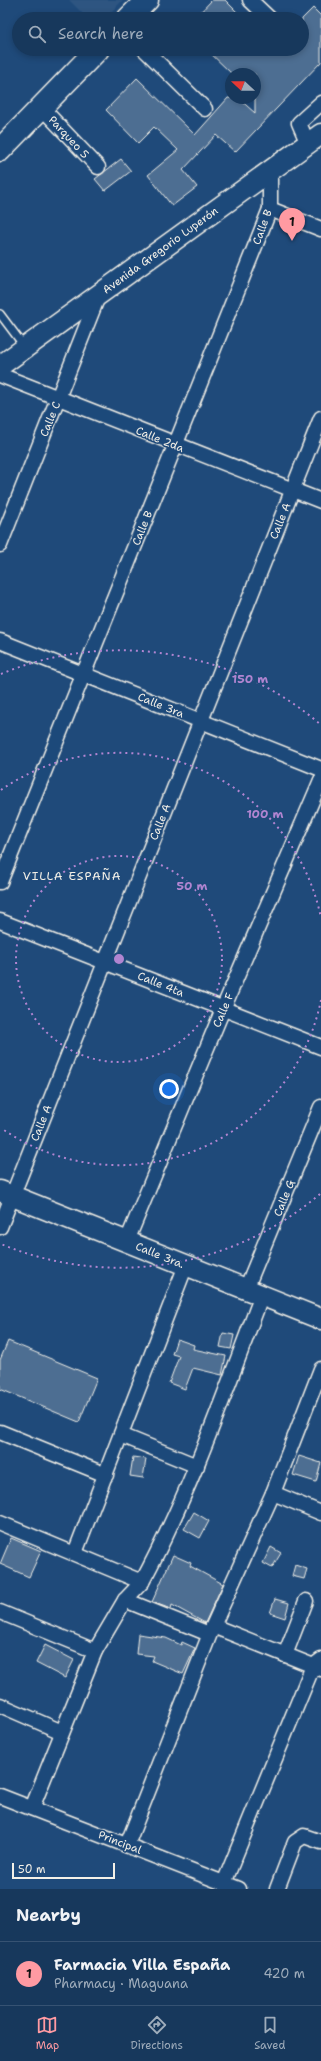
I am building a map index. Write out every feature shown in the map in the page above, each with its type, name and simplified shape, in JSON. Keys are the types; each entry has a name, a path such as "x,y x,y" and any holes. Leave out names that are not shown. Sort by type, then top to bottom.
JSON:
{"main road":[{"path":"135,12 146,0"},
{"path":"0,150 91,56"},
{"name":"Avenida Gregorio Luperón","path":"0,366 314,139"},
{"name":"Calle 3ra.","path":"6,1193 321,1319"}],"street":[{"path":"250,0 263,12"},
{"path":"151,56 205,109"},
{"path":"314,139 299,123 321,103"},
{"name":"Parqueo 5","path":"41,106 98,168"},
{"name":"Calle B","path":"0,882 270,209 270,171"},
{"path":"270,209 321,229"},
{"name":"Calle C","path":"0,545 100,293"},
{"name":"Calle 2da","path":"0,375 321,502"},
{"name":"Calle A","path":"0,1227 6,1193 105,962 321,418"},
{"name":"Calle 3ra","path":"0,641 321,769"},
{"name":"Calle F","path":"127,1241 223,1009 321,780"},
{"name":"Calle 4ta","path":"0,921 321,1047"},
{"name":"Calle G","path":"32,1808 95,1651 125,1600 142,1582 156,1556 196,1466 254,1292 321,1107"},
{"path":"75,1553 186,1265"},
{"path":"127,1845 211,1630 273,1494 321,1369"},
{"path":"0,1432 106,1475"},
{"path":"121,1435 196,1466"},
{"path":"273,1494 321,1513"},
{"path":"0,1523 142,1582"},
{"path":"125,1600 318,1665 224,1883"},
{"path":"285,1654 306,1601"},
{"path":"0,1612 95,1651"},
{"path":"0,1705 62,1732"},
{"name":"Principal","path":"0,1796 240,1889"},
{"path":"277,1889 295,1842 304,1836 321,1842"}],"lane":[{"path":"2,319 26,348"}],"shaded area":[{"path":"69,0 123,0 111,12 81,12"}],"building":[{"path":"212,0 225,0 237,12 201,12"},
{"path":"313,8 321,16 321,62 235,152 216,135 183,170 197,187 172,206 148,175 178,150 154,127 138,143 106,110 137,78 195,135 225,101 225,104 245,104 255,113 255,104 261,104 261,68 226,68 213,56 309,56 309,12"},
{"path":"121,159 131,171 105,191 95,179"},
{"path":"223,1333 234,1335 231,1349 220,1347"},
{"path":"177,1339 194,1345 193,1349 226,1356 222,1375 193,1368 185,1389 169,1383 179,1356 172,1354"},
{"path":"8,1341 97,1378 79,1422 0,1389 0,1360"},
{"path":"299,1456 321,1463 316,1482 293,1475"},
{"path":"133,1457 146,1459 143,1478 130,1476"},
{"path":"194,1512 209,1521 200,1538 184,1529"},
{"path":"11,1538 41,1551 29,1577 0,1564"},
{"path":"271,1547 281,1553 272,1568 263,1563"},
{"path":"173,1555 191,1563 190,1566 223,1584 205,1623 172,1605 171,1609 152,1602"},
{"path":"295,1565 307,1569 304,1579 292,1576"},
{"path":"275,1599 289,1603 285,1618 270,1613"},
{"path":"138,1634 166,1638 181,1645 182,1642 195,1648 183,1674 152,1661 154,1656 136,1654"},
{"path":"45,1645 74,1660 65,1678 36,1663"}],"place":[{"name":"Farmacia Villa España","path":"292,241"}],"district":[{"name":"VILLA ESPAÑA","path":"72,876"}]}
